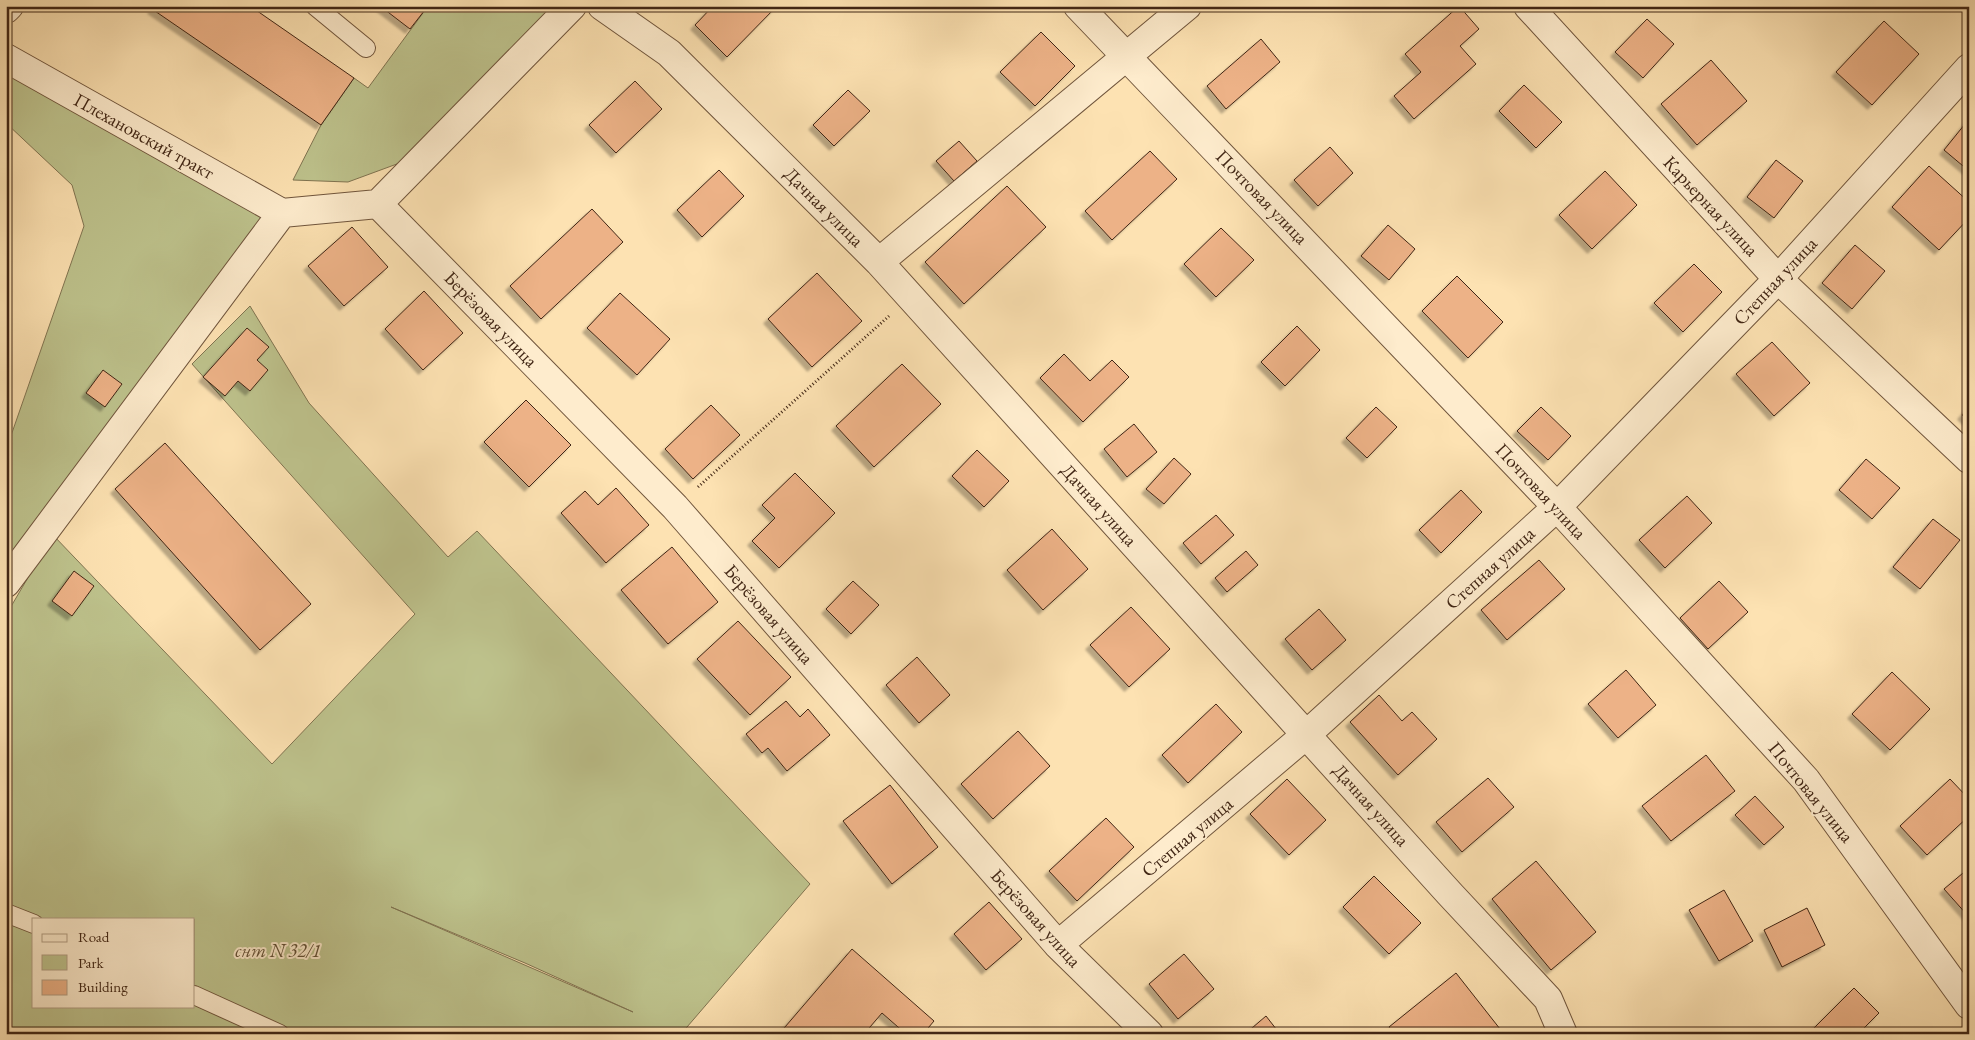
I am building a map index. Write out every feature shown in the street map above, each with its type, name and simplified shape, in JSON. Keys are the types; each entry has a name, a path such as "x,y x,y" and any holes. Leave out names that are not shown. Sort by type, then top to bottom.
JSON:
{"street":[{"path":"6,583 282,214 378,204 572,6"},
{"name":"Дачная улица","path":"602,6 669,53 879,262 1308,734 1449,893 1548,999 1563,1034"},
{"name":"Почтовая улица","path":"1078,6 1557,507 1806,780 1969,1005"},
{"path":"879,262 1187,6"},
{"name":"Карьерная улица","path":"1528,6 1778,279 1969,459"},
{"name":"Плехановский тракт","path":"6,58 282,214"},
{"name":"Степная улица","path":"1058,946 1308,734 1557,507 1778,279 1969,68"},
{"name":"Берёзовая улица","path":"378,204 675,507 1058,946 1149,1034"}],"lane":[{"path":"315,6 366,48"},
{"path":"6,913 32,923"},
{"path":"195,995 280,1034"}],"path":[{"path":"675,507 910,298"}],"green space":[{"path":"428,6 552,6 549,16 405,161 348,182 293,180 321,125 354,78 368,88"},
{"path":"6,73 264,216 6,564 6,450 84,226 72,185 6,123"},
{"name":"снт N 32/1","path":"250,306 309,403 448,557 477,531 810,884 681,1034 6,1034 6,615 53,535 272,764 415,614 192,364","holes":["391,907 525,963 633,1012"]}],"building":[{"path":"154,6 250,6 354,78 321,125 152,9"},
{"path":"380,6 428,6 410,29"},
{"path":"713,6 777,6 727,57 695,25"},
{"path":"1459,6 1479,29 1460,46 1476,64 1414,119 1394,96 1421,72 1405,54"},
{"path":"1647,19 1674,44 1643,78 1615,52"},
{"path":"1884,21 1919,54 1872,105 1836,72"},
{"path":"1041,32 1075,66 1035,106 1000,72"},
{"path":"1261,39 1280,62 1226,109 1207,86"},
{"path":"1711,60 1747,101 1697,145 1661,104"},
{"path":"635,81 662,109 616,153 589,125"},
{"path":"1524,85 1562,122 1536,148 1499,111"},
{"path":"848,90 870,111 834,146 813,125"},
{"path":"1969,119 1969,171 1944,150"},
{"path":"959,141 977,161 954,181 936,161"},
{"path":"1330,147 1353,173 1318,206 1294,180"},
{"path":"1150,151 1177,179 1112,240 1085,211"},
{"path":"1776,160 1803,181 1774,218 1747,197"},
{"path":"1929,166 1969,202 1969,218 1939,250 1892,207"},
{"path":"719,170 744,196 702,237 677,210"},
{"path":"1605,171 1637,205 1592,249 1559,215"},
{"path":"1007,186 1046,227 964,304 925,262"},
{"path":"592,209 623,242 541,319 510,286"},
{"path":"1388,225 1415,249 1389,280 1361,256"},
{"path":"352,227 388,267 344,306 308,266"},
{"path":"1221,228 1254,260 1216,297 1184,264"},
{"path":"1855,245 1885,271 1852,309 1822,283"},
{"path":"1694,264 1722,292 1683,332 1654,303"},
{"path":"817,273 862,321 812,367 768,319"},
{"path":"1457,276 1503,322 1468,358 1422,311"},
{"path":"424,291 463,333 423,370 385,329"},
{"path":"620,293 670,339 637,375 587,328"},
{"path":"1297,326 1320,350 1285,386 1261,362"},
{"path":"247,328 269,347 257,360 268,370 250,391 238,381 225,396 203,377"},
{"path":"1772,342 1810,383 1774,416 1736,374"},
{"path":"1064,354 1090,381 1112,360 1129,377 1083,422 1040,378"},
{"path":"902,364 941,404 874,467 836,426"},
{"path":"103,370 122,384 105,407 86,393"},
{"path":"526,400 571,445 529,487 484,442"},
{"path":"711,405 740,435 693,479 665,449"},
{"path":"1376,407 1397,427 1367,458 1346,438"},
{"path":"1541,407 1571,436 1548,460 1517,431"},
{"path":"1969,407 1969,422 1962,415"},
{"path":"1134,424 1157,452 1127,477 1104,449"},
{"path":"165,443 311,604 260,650 115,489"},
{"path":"977,450 1009,481 984,507 952,476"},
{"path":"1174,458 1191,474 1164,504 1146,489"},
{"path":"1866,459 1900,488 1872,519 1839,490"},
{"path":"795,473 835,513 779,568 752,541 775,518 762,505"},
{"path":"616,488 649,525 606,563 561,513 585,491 598,505"},
{"path":"1461,490 1482,512 1441,553 1419,530"},
{"path":"1687,496 1712,523 1665,568 1639,540"},
{"path":"1216,515 1234,535 1201,564 1183,543"},
{"path":"1933,519 1960,540 1920,589 1893,567"},
{"path":"1052,529 1088,569 1043,610 1007,570"},
{"path":"672,547 718,602 668,644 621,590"},
{"path":"1246,551 1258,565 1227,592 1215,578"},
{"path":"1539,560 1565,589 1507,640 1481,610"},
{"path":"74,571 94,586 72,616 52,601"},
{"path":"853,581 879,605 851,634 826,609"},
{"path":"1719,581 1748,612 1708,649 1680,618"},
{"path":"1131,607 1170,649 1129,687 1090,645"},
{"path":"1319,609 1346,640 1312,670 1285,639"},
{"path":"738,621 791,677 750,715 697,659"},
{"path":"917,657 950,695 919,723 886,685"},
{"path":"1626,670 1656,705 1618,738 1588,704"},
{"path":"1892,672 1930,709 1890,750 1852,714"},
{"path":"1379,695 1402,721 1412,712 1437,739 1398,775 1350,722"},
{"path":"786,701 800,717 808,709 830,735 787,771 768,748 762,753 746,734"},
{"path":"1216,704 1242,732 1188,783 1162,755"},
{"path":"1018,731 1050,766 993,819 961,784"},
{"path":"1706,755 1735,791 1671,841 1642,806"},
{"path":"1488,778 1514,807 1462,852 1436,822"},
{"path":"1287,779 1326,820 1289,855 1250,814"},
{"path":"1950,779 1969,799 1969,816 1927,855 1900,826"},
{"path":"890,785 938,847 892,884 843,821"},
{"path":"1755,796 1784,827 1764,845 1735,815"},
{"path":"1106,818 1134,847 1077,901 1049,871"},
{"path":"1536,861 1596,932 1551,970 1492,899"},
{"path":"1969,868 1969,917 1944,889"},
{"path":"1374,876 1421,923 1389,954 1343,907"},
{"path":"1724,890 1753,941 1719,961 1689,910"},
{"path":"989,902 1022,939 986,970 954,934"},
{"path":"1807,908 1825,945 1782,967 1764,930"},
{"path":"852,949 934,1021 923,1034 906,1034 882,1013 864,1034 779,1034"},
{"path":"1184,954 1214,989 1178,1019 1149,984"},
{"path":"1456,973 1504,1034 1395,1034 1389,1027"},
{"path":"1854,988 1879,1013 1864,1028 1871,1034 1808,1034"},
{"path":"1266,1016 1280,1034 1245,1034"}]}
